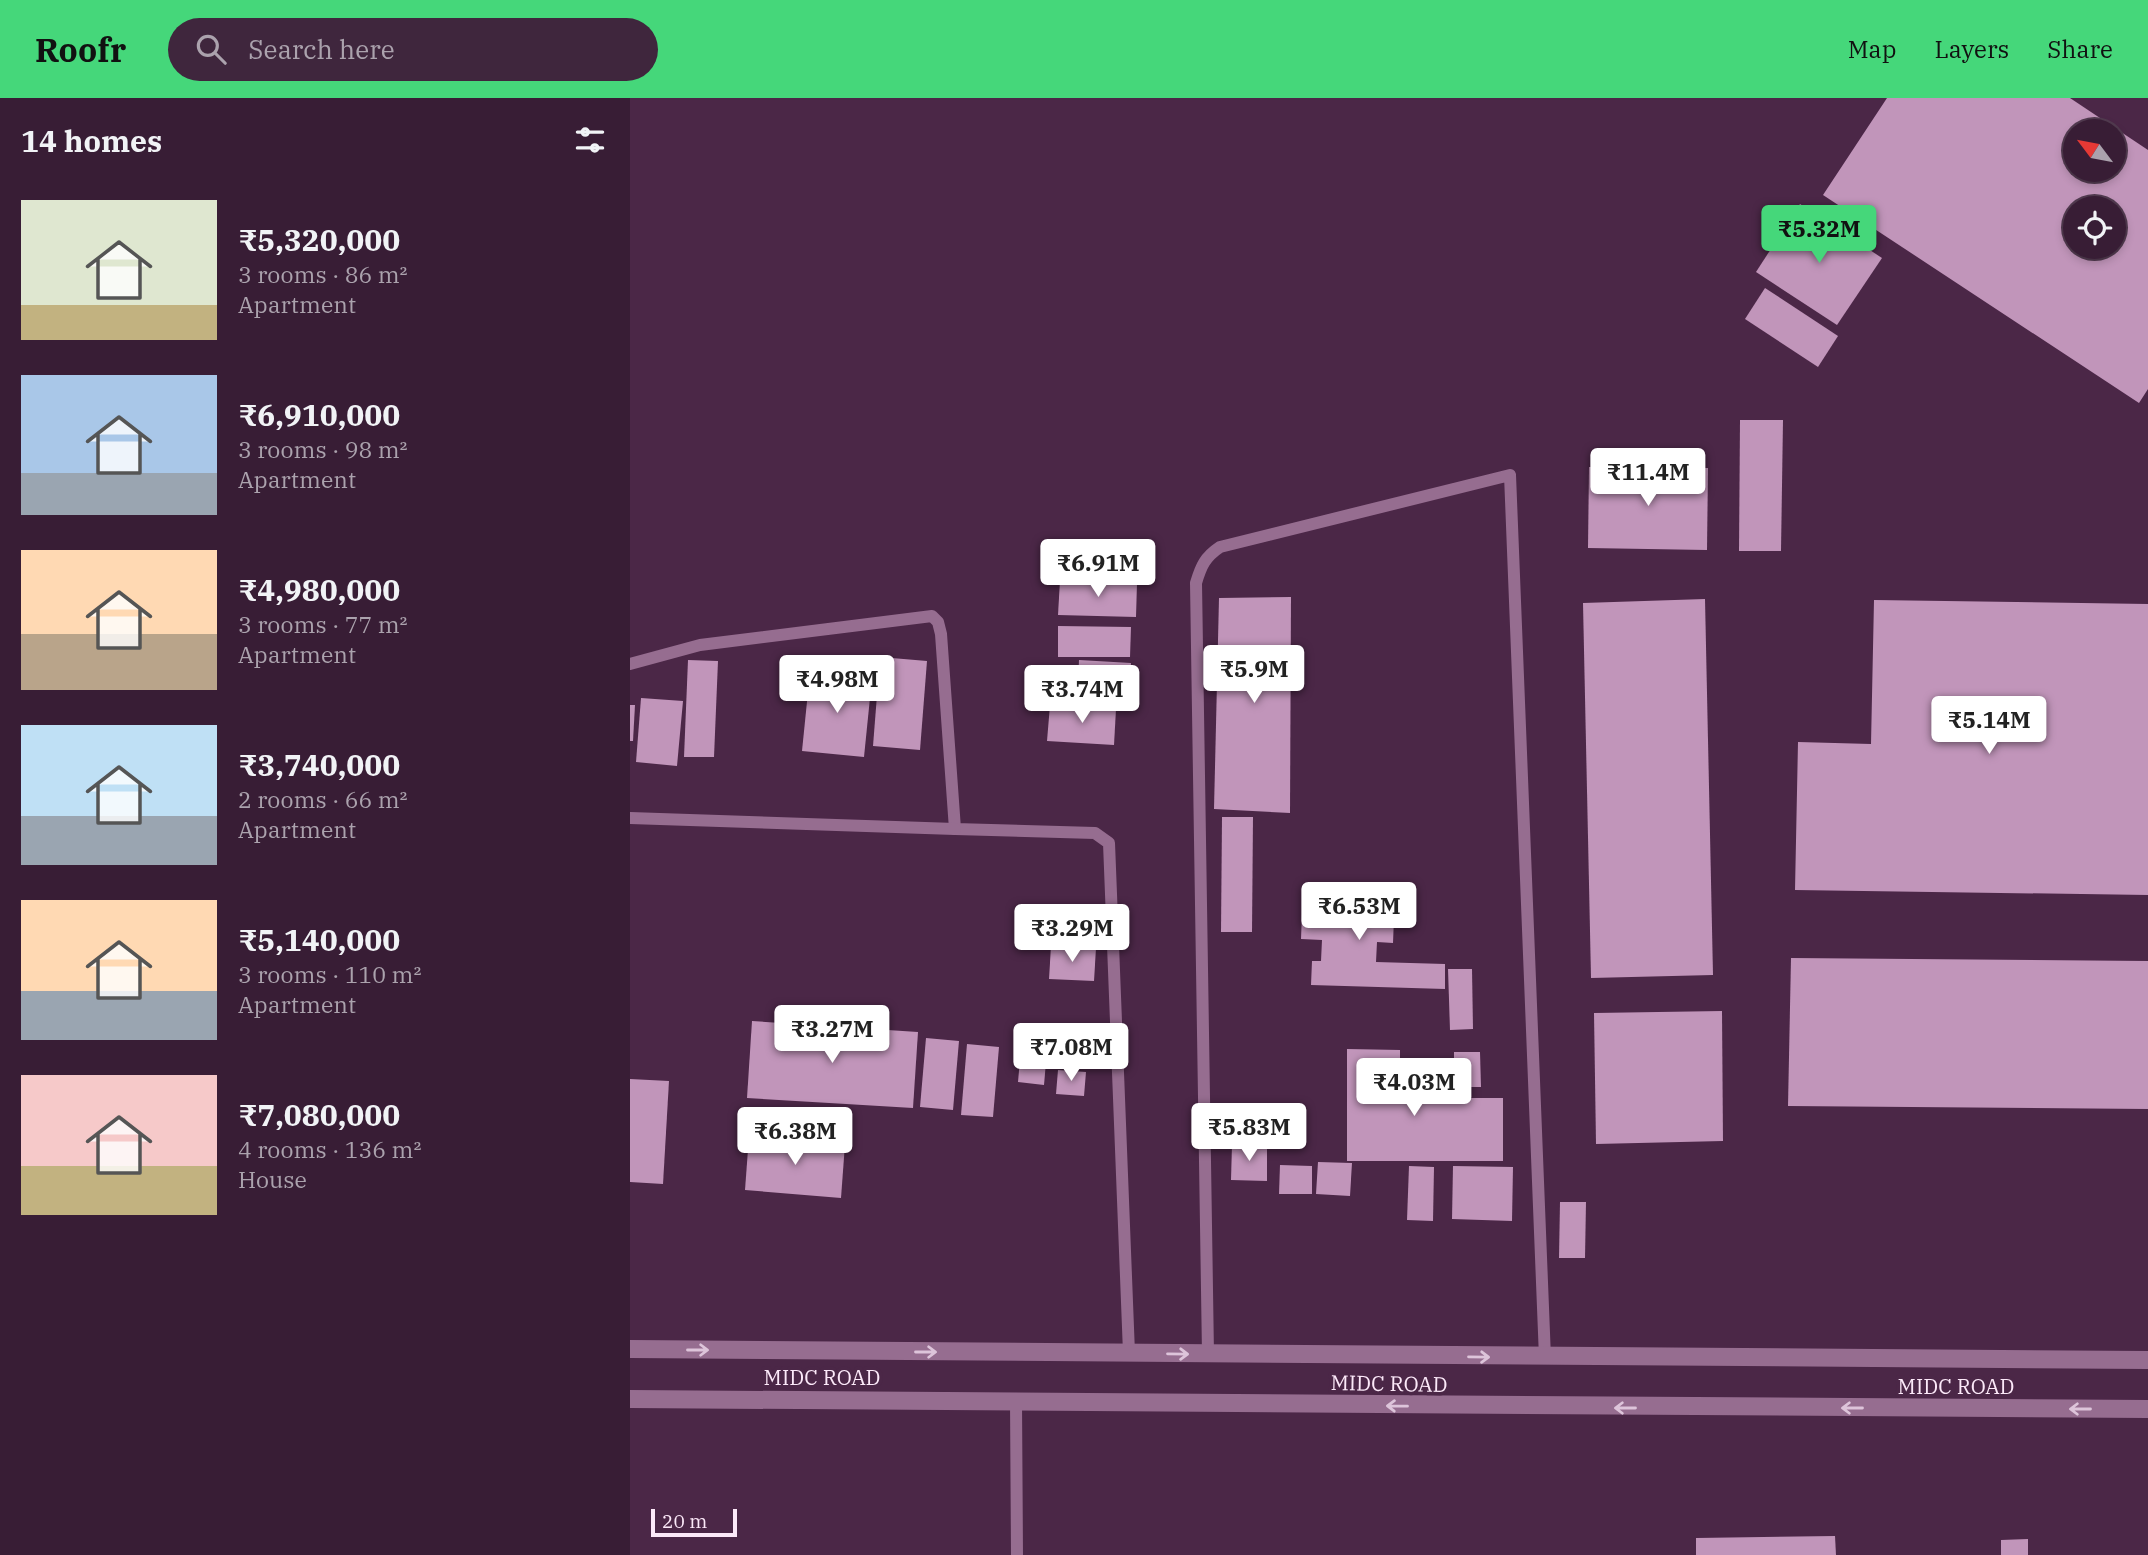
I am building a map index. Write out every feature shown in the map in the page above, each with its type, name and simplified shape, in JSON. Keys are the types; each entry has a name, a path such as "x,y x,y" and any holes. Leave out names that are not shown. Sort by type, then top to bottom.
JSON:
{"main road":[{"name":"MIDC ROAD","path":"630,1349 1545,1358 2148,1360"},
{"name":"MIDC ROAD","path":"630,1399 2148,1409"}],"lane":[{"path":"1209,1354 1196,583 1200,569 1206,556 1220,547 1510,475 1545,1358"},
{"path":"630,664 700,645 932,616 938,622 941,634 955,829"},
{"path":"630,818 1095,833 1109,843 1129,1353"},
{"path":"1016,1401 1017,1555"}],"building":[{"path":"1887,98 2070,98 2102,119 2063,119 2063,182 2126,182 2126,135 2148,150 2148,389 2139,403 1823,195"},
{"path":"1800,204 1882,258 1837,325 1756,272"},
{"path":"1765,288 1838,336 1818,367 1745,319"},
{"path":"1740,420 1783,420 1781,551 1739,551"},
{"path":"1589,467 1708,468 1707,550 1588,548"},
{"path":"1060,580 1137,583 1136,617 1058,615"},
{"path":"1291,597 1290,813 1214,809 1219,598"},
{"path":"1705,599 1713,975 1591,978 1583,603"},
{"path":"1874,600 2148,604 2148,895 1795,890 1798,742 1871,744"},
{"path":"1058,626 1131,627 1130,657 1058,657"},
{"path":"880,657 927,661 920,750 873,746"},
{"path":"688,660 718,661 714,757 684,757"},
{"path":"1079,660 1131,663 1128,705 1077,701"},
{"path":"810,672 872,678 864,757 802,751"},
{"path":"641,698 683,701 677,766 636,762"},
{"path":"630,705 635,705 633,741 630,741"},
{"path":"1050,705 1116,709 1114,745 1047,741"},
{"path":"1222,817 1253,817 1252,932 1221,932"},
{"path":"1303,889 1395,893 1393,943 1377,942 1376,962 1445,964 1445,989 1311,985 1312,961 1321,961 1322,940 1301,939"},
{"path":"1058,908 1105,911 1104,930 1057,927"},
{"path":"1051,946 1096,948 1094,981 1049,979"},
{"path":"1791,958 2148,961 2148,1109 1788,1106"},
{"path":"1448,969 1472,969 1473,1029 1450,1030"},
{"path":"1722,1011 1723,1141 1596,1144 1594,1013"},
{"path":"752,1021 918,1032 913,1108 747,1098"},
{"path":"926,1038 959,1041 953,1110 920,1107"},
{"path":"967,1044 999,1047 993,1117 961,1115"},
{"path":"1347,1049 1400,1050 1400,1098 1503,1098 1503,1161 1347,1161"},
{"path":"1454,1052 1480,1052 1481,1087 1454,1087"},
{"path":"1020,1059 1046,1062 1044,1085 1018,1082"},
{"path":"1058,1070 1086,1072 1084,1096 1056,1094"},
{"path":"630,1079 669,1081 663,1184 630,1182"},
{"path":"749,1136 845,1144 841,1198 745,1190"},
{"path":"1232,1145 1267,1145 1267,1181 1231,1180"},
{"path":"1318,1162 1352,1163 1350,1196 1316,1194"},
{"path":"1280,1165 1312,1166 1312,1194 1279,1194"},
{"path":"1409,1166 1434,1167 1433,1221 1407,1220"},
{"path":"1453,1166 1513,1167 1512,1221 1452,1219"},
{"path":"1560,1202 1586,1202 1585,1258 1559,1258"},
{"path":"1835,1536 1836,1555 1696,1555 1696,1538"},
{"path":"2028,1539 2028,1555 2001,1555 2001,1540"}]}
